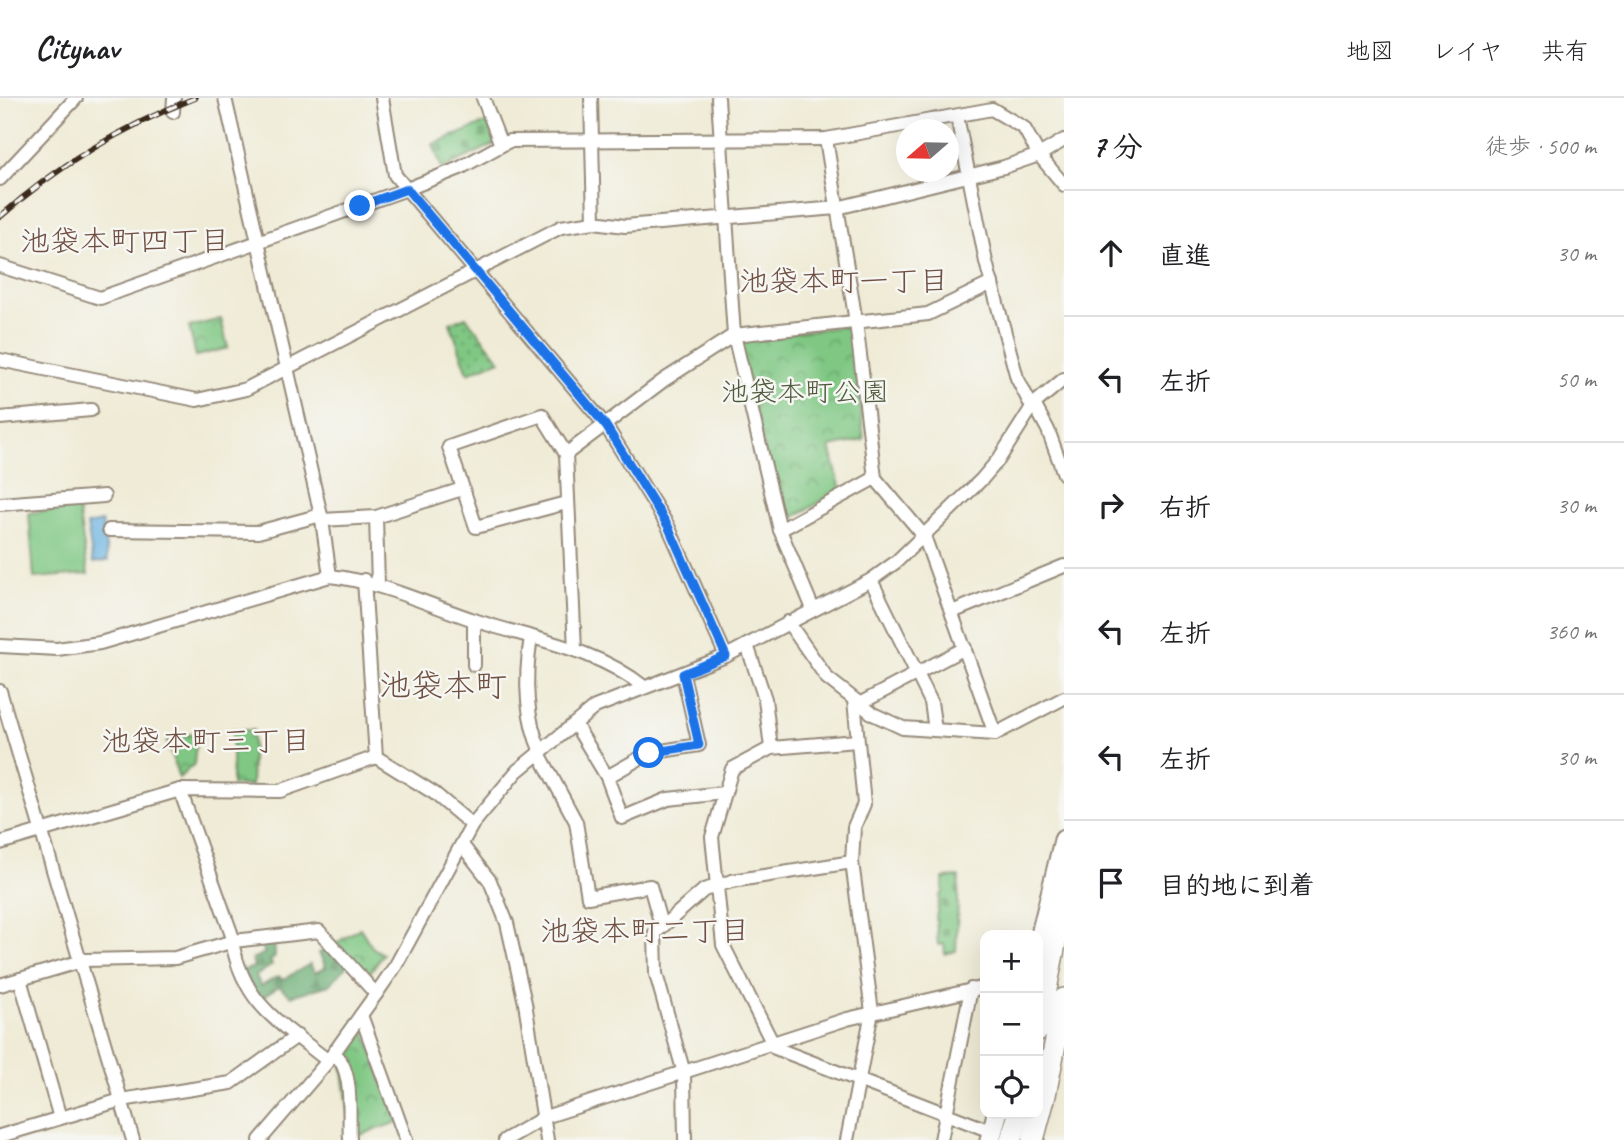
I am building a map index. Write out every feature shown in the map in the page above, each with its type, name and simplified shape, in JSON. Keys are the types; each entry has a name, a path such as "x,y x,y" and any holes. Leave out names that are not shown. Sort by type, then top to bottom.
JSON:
{"highway":[{"path":"1042,930 1064,840"},
{"path":"1043,960 1064,873"},
{"path":"1043,1005 1064,898"},
{"path":"1042,1056 1064,955"},
{"path":"1035,1140 1064,999"},
{"path":"1035,1140 1061,1053 1064,1021"},
{"path":"998,1133 1013,1119"},
{"path":"1021,1140 1027,1119"}],"street":[{"path":"0,179 76,98"},
{"path":"173,112 174,98"},
{"path":"225,98 288,365 321,517 330,576"},
{"path":"382,98 395,175 606,426 668,526 726,656"},
{"path":"484,98 501,145"},
{"path":"591,98 593,222"},
{"path":"719,98 724,219 734,335 780,530 813,609"},
{"path":"0,266 100,298 407,189 460,168 509,141 826,139 992,109 1024,128 1040,155 1064,185"},
{"path":"957,116 992,283 1017,378 1048,430 1064,474"},
{"path":"826,139 856,322 875,478 924,536 995,734"},
{"path":"0,360 197,400 239,392 561,228 593,222 625,226 837,208 970,177 1040,155 1064,140"},
{"path":"566,454 664,380 734,335 928,314 992,283"},
{"path":"260,1140 331,1057 396,965 472,825 498,792 540,752 595,708 726,656 871,580 924,536 999,460 1033,406 1064,379"},
{"path":"0,418 91,410"},
{"path":"566,503 476,527 449,447 542,415 566,454 566,503 575,650"},
{"path":"780,530 875,478"},
{"path":"109,530 258,532 321,517 376,517 462,489"},
{"path":"0,504 104,496"},
{"path":"376,517 378,585"},
{"path":"953,612 1064,566"},
{"path":"0,646 75,648 330,576 364,580 474,620 575,650 631,677 644,687"},
{"path":"364,580 376,757"},
{"path":"871,580 931,702 935,730"},
{"path":"474,620 474,665"},
{"path":"788,622 827,678 856,702 890,724 995,734 1064,698"},
{"path":"531,637 527,685 530,715 540,752 576,822 588,897 650,886 661,925"},
{"path":"747,645 765,699 771,748"},
{"path":"856,702 965,648"},
{"path":"607,777 649,753 699,745 683,674"},
{"path":"0,691 3,715 42,831 133,1140"},
{"path":"847,1140 872,1012 852,862 854,827 863,804 856,702"},
{"path":"575,724 607,777 622,818 668,799 724,793"},
{"path":"857,741 771,748 732,769 712,837 723,945 775,1048 998,1133"},
{"path":"0,843 180,790 279,791 376,757"},
{"path":"376,757 434,793 472,825"},
{"path":"180,790 233,942 237,968 246,989 265,1010 296,1035 331,1057 345,1074 350,1140"},
{"path":"462,845 491,881 507,923 545,1117 547,1140"},
{"path":"685,1140 684,1073 656,974 653,942 661,925 704,890 852,862"},
{"path":"0,985 80,961 175,958 233,942 319,931 376,994"},
{"path":"20,979 61,1118"},
{"path":"505,1140 545,1117 772,1043 872,1012 980,988"},
{"path":"941,1140 971,989"},
{"path":"361,1015 406,1140"},
{"path":"0,1136 121,1100 231,1083 296,1035"}],"green space":[{"path":"488,122 495,144 442,169 433,144"},
{"path":"466,317 500,360 468,373 450,323"},
{"path":"221,319 228,348 196,356 189,327"},
{"name":"池袋本町公園","path":"847,326 852,330 864,440 830,447 841,490 785,522 781,520 739,342 742,338"},
{"path":"78,508 88,574 34,578 29,513"},
{"path":"232,730 253,730 251,786 232,785"},
{"path":"197,732 194,764 179,778 167,742"},
{"path":"959,877 956,951 945,954 944,944 938,945 936,918 940,895 943,893 943,878"},
{"path":"360,928 372,947 383,954 366,978 335,944"},
{"path":"274,943 275,957 270,961 272,965 256,976 261,986 279,976 282,980 310,964 315,973 326,967 319,953 325,949 330,949 347,966 329,985 291,996 279,986 260,999 242,971 254,967 252,959 265,953 261,945"},
{"path":"362,1023 398,1122 352,1138 341,1055"}],"water":[{"path":"102,522 108,561 93,563 87,525"}],"railway":[{"path":"0,217 22,198 92,149 143,121 195,98"}],"district":[{"name":"池袋本町四丁目","path":"125,241"},
{"name":"池袋本町一丁目","path":"844,281"},
{"name":"池袋本町","path":"443,685"},
{"name":"池袋本町三丁目","path":"206,741"},
{"name":"池袋本町二丁目","path":"645,931"}],"route":[{"path":"360,206 407,189 606,426 668,526 726,656 683,674 699,745 649,753"}]}
